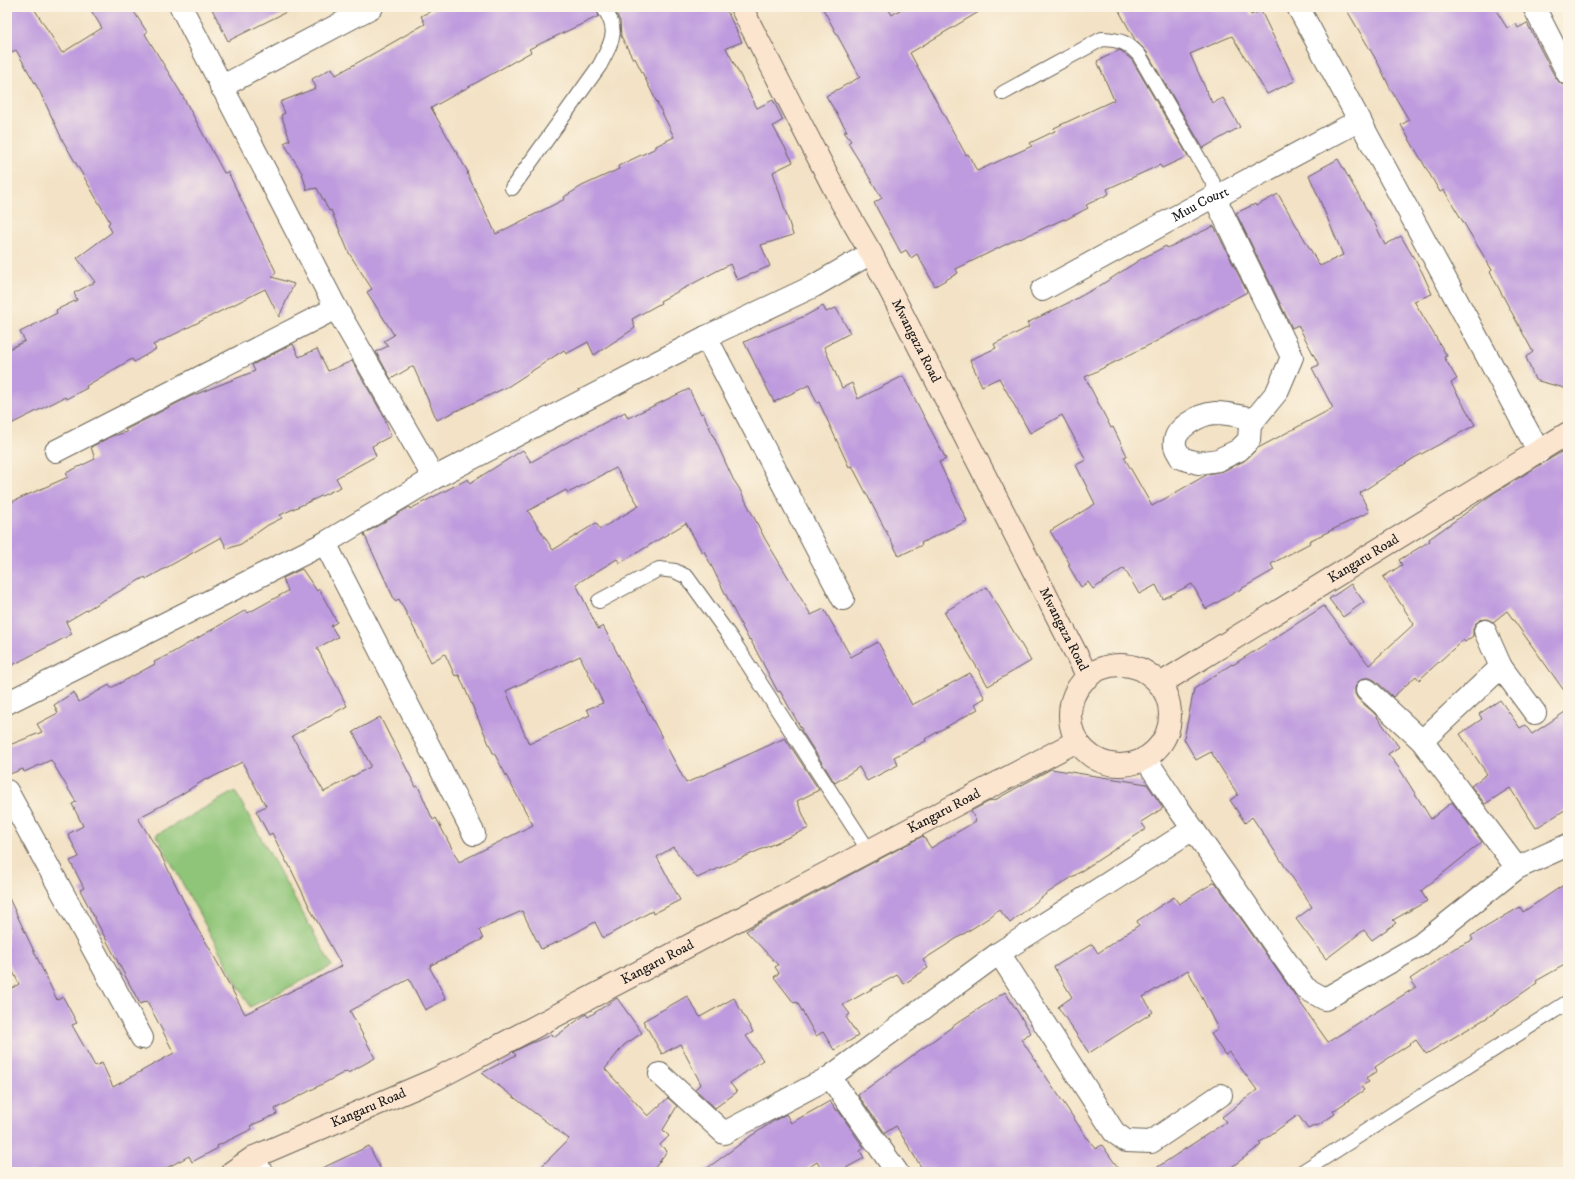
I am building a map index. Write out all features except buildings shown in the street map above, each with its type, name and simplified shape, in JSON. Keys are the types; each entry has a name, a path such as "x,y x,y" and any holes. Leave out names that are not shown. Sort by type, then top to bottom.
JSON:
{"main road":[{"name":"Mwangaza Road","path":"741,7 839,198 871,253 1088,677"},
{"name":"Kangaru Road","path":"1160,684 1568,433"},
{"path":"1117,665 1133,667 1147,673 1160,684 1168,699 1171,716 1167,733 1159,748 1145,758 1131,764 1115,765 1100,761 1087,753 1077,741 1072,728 1070,714 1073,700 1079,687 1088,677 1102,668 1117,665"},
{"name":"Kangaru Road","path":"232,1172 257,1165 436,1079 1077,741"}],"street":[{"path":"181,7 336,308 434,478"},
{"path":"221,87 372,7"},
{"path":"1298,7 1539,452"},
{"path":"1534,7 1568,74"},
{"name":"Muu Court","path":"1042,290 1217,195 1360,120"},
{"path":"1217,195 1292,358 1277,392 1250,425"},
{"path":"7,703 325,543 434,478 706,337 814,286 871,253"},
{"path":"56,451 336,308"},
{"path":"706,337 843,599"},
{"path":"325,543 474,834"},
{"path":"1485,631 1501,667 1535,713"},
{"path":"1422,741 1501,667"},
{"path":"1367,690 1422,741 1516,868"},
{"path":"1145,758 1174,802 1305,988 1325,999 1420,945 1516,868 1568,844"},
{"path":"7,791 142,1038"},
{"path":"660,1074 724,1133 830,1077 999,953 1193,829"},
{"path":"999,953 1114,1132 1126,1141 1151,1142 1221,1095"},
{"path":"830,1077 897,1172"}],"lane":[{"path":"512,188 600,65 610,44 614,28 610,16 603,7"},
{"path":"1003,93 1102,38 1118,40 1129,45 1139,55 1217,195"},
{"path":"599,601 659,569 675,571 687,577 731,638 869,851"},
{"path":"1302,1172 1568,1002"}],"green space":[{"path":"235,791 332,966 250,1007 156,835"}]}
